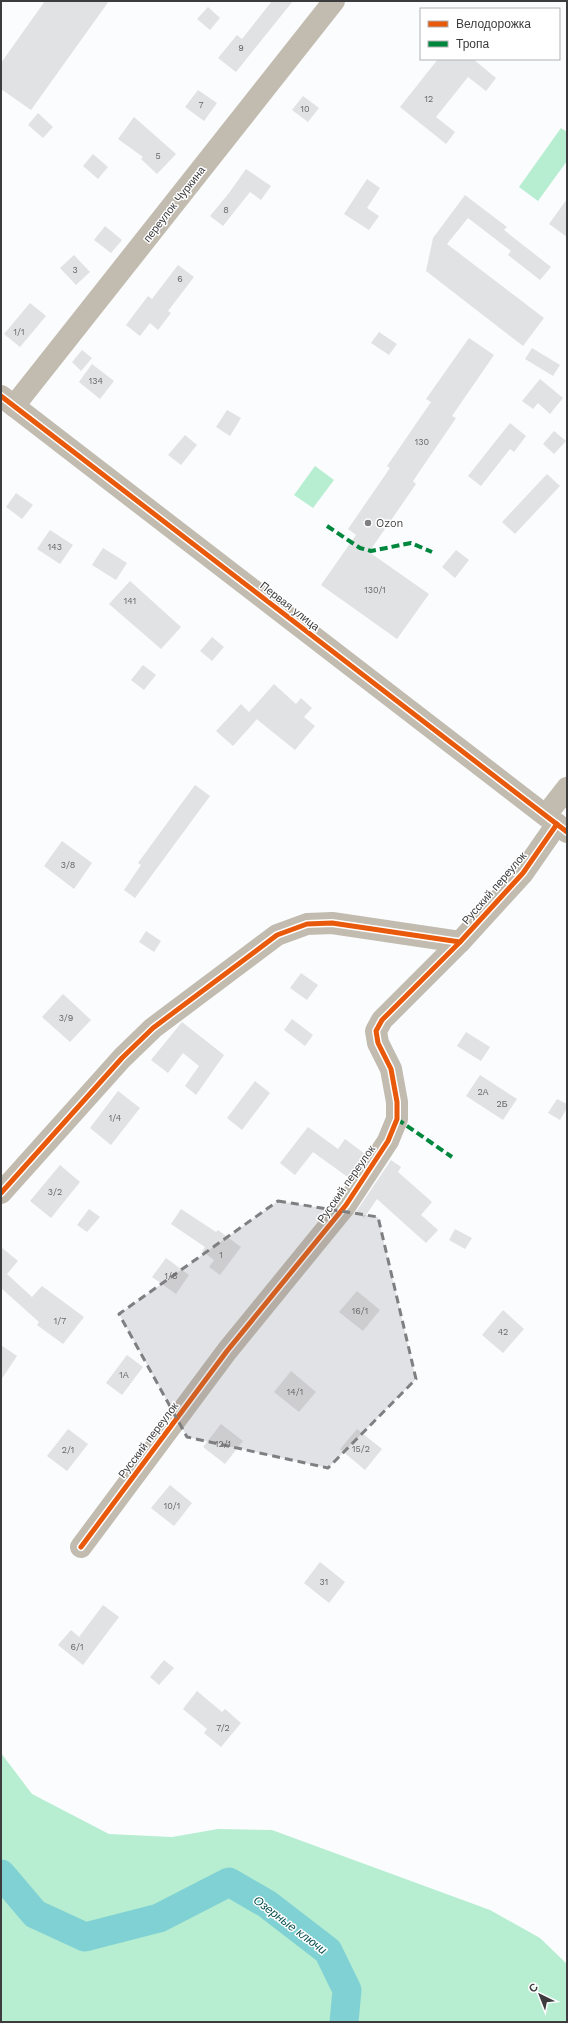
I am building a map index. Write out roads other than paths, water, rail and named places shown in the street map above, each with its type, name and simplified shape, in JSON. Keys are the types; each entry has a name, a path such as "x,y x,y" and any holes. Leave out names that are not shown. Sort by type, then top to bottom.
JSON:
{"street":[{"name":"переулок Чуркина","path":"8,401 334,1"},
{"name":"Первая улица","path":"8,401 557,824"},
{"name":"Русский переулок","path":"81,1547 227,1351 346,1205 388,1140 397,1120 396,1102 391,1069 378,1043 376,1031 382,1020 460,942 523,873 557,824 567,788"},
{"path":"1,1193 122,1058 153,1028 277,935 307,924 332,923 460,942"}],"waterway":[{"name":"Озерные ключи","path":"1,1874 35,1914 85,1937 159,1918 229,1882 267,1904 328,1951 347,1990 344,2022"}],"place":[{"name":"Ozon","path":"368,523"}]}
